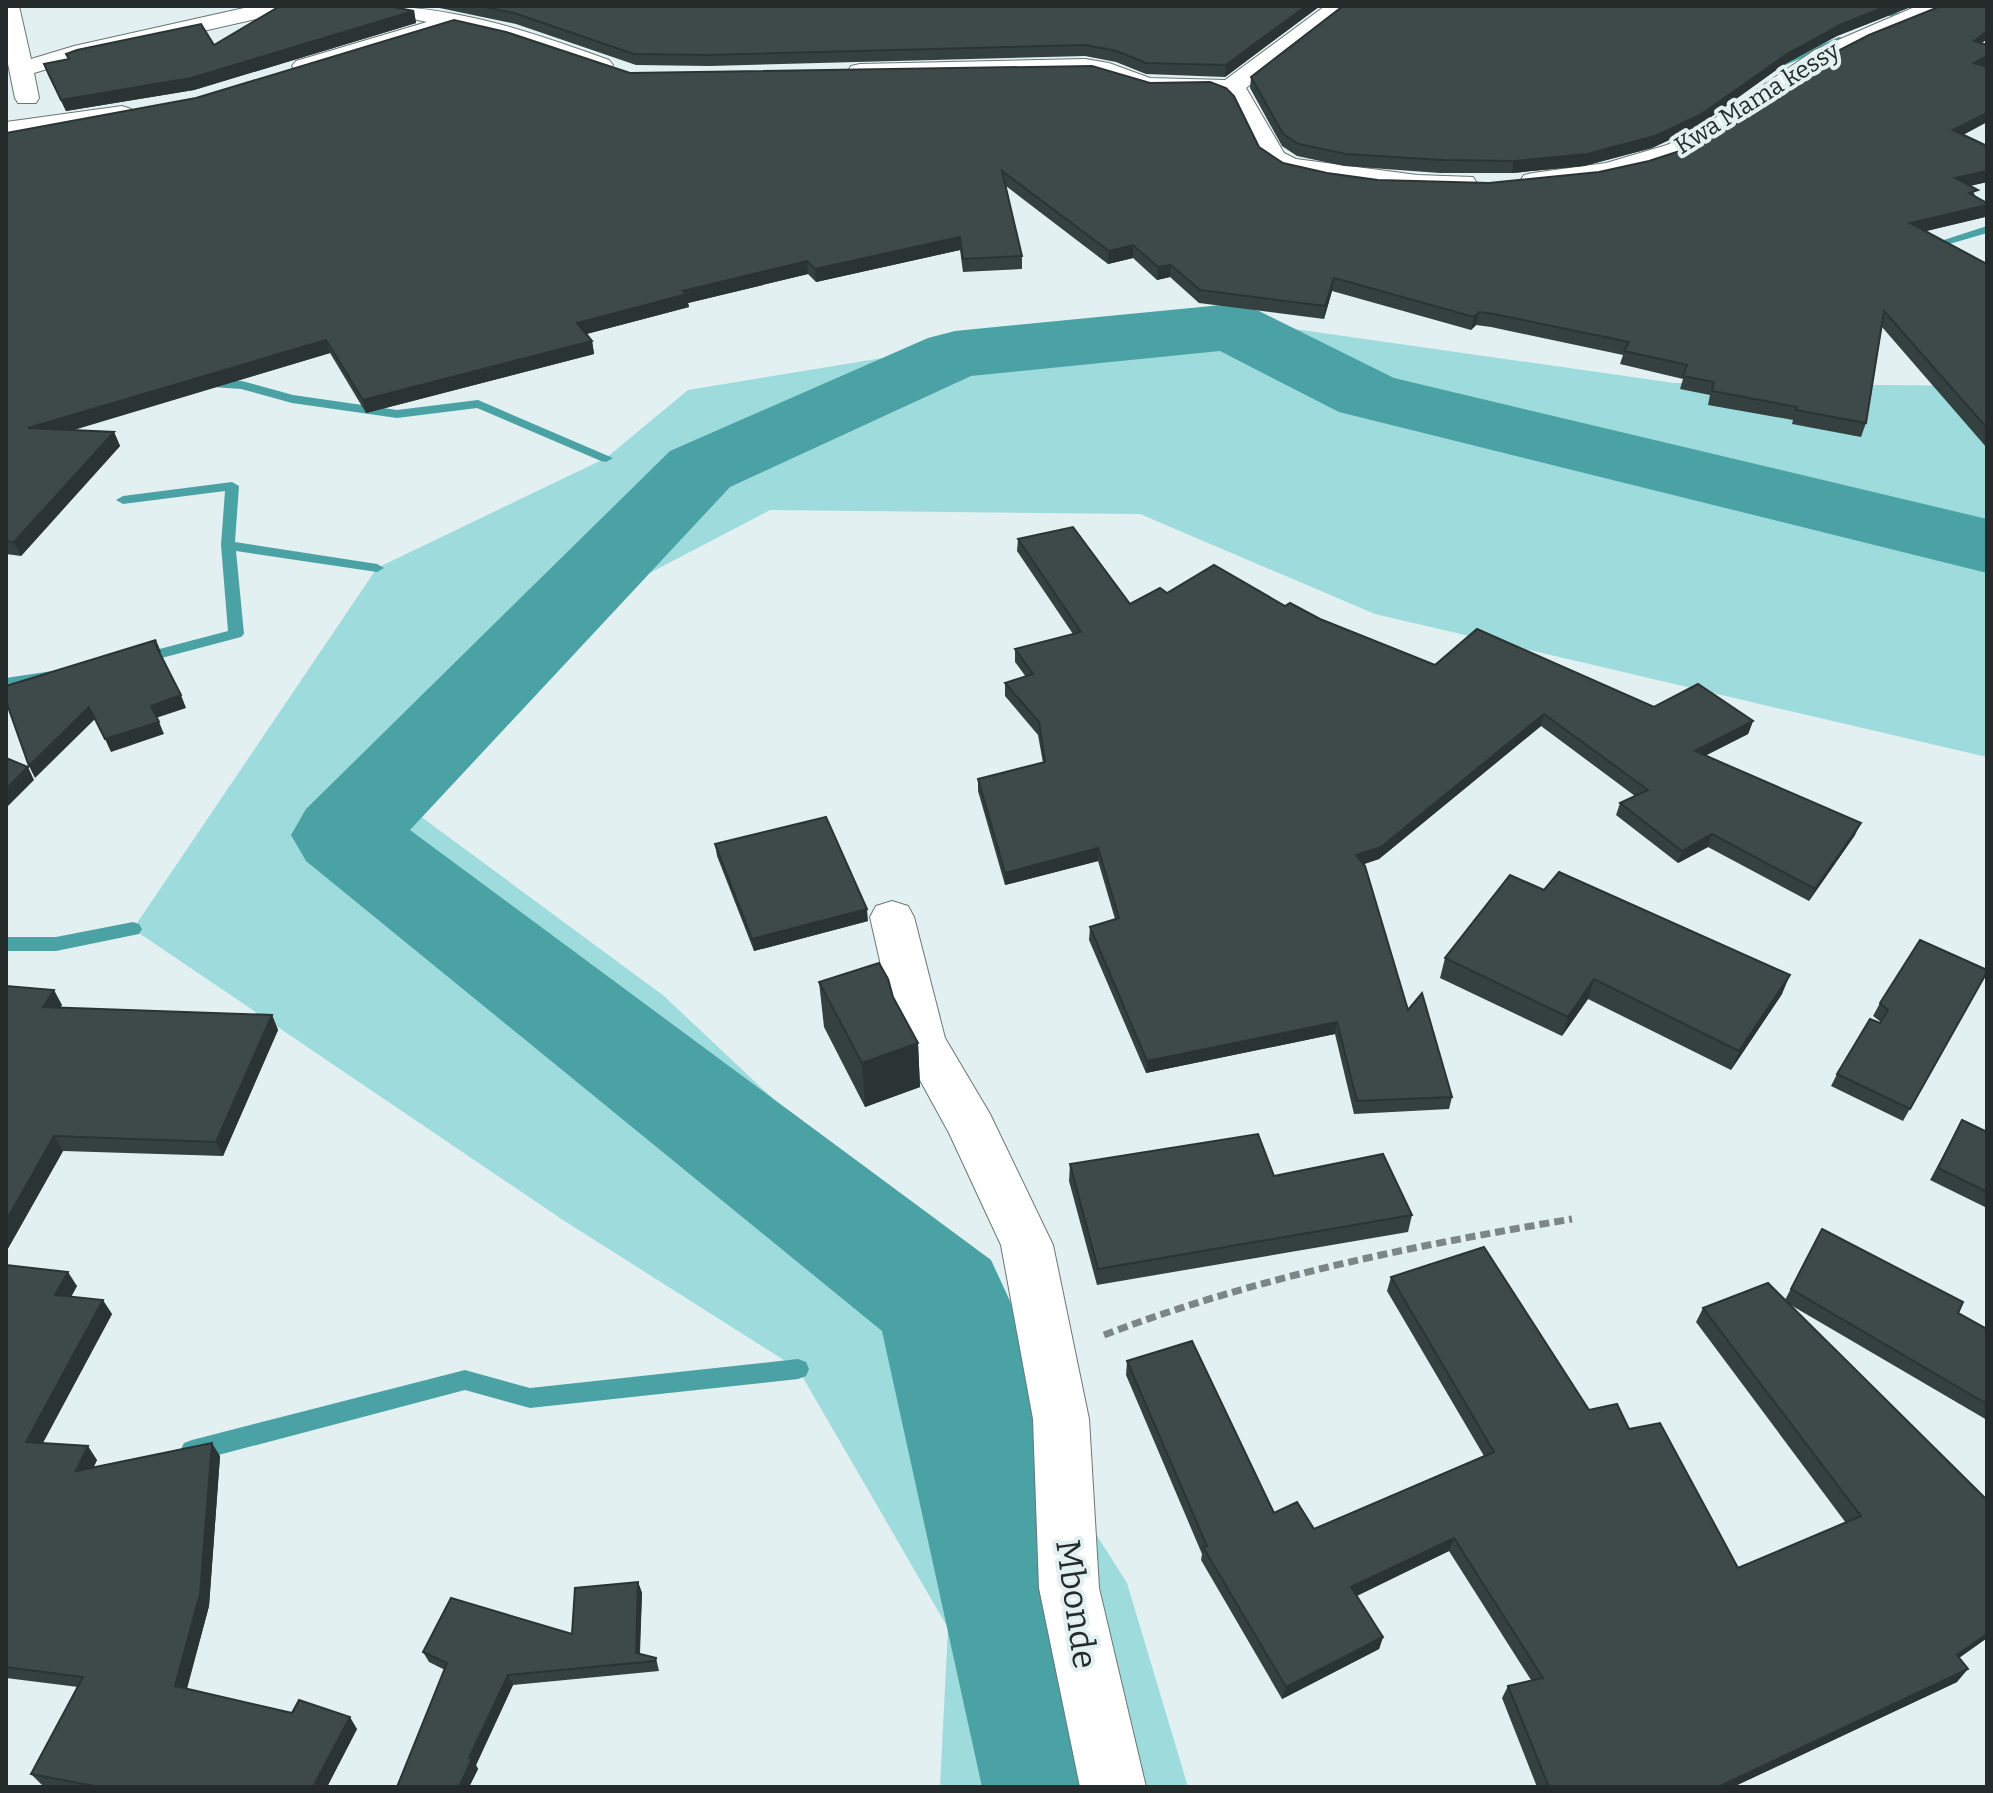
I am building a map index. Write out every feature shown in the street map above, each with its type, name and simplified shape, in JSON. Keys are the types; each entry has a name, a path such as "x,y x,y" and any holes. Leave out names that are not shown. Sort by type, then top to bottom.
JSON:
{"street":[{"path":"6,122 28,103 8,6"},
{"path":"23,69 74,53 283,6"},
{"path":"384,6 515,34 618,70"},
{"path":"841,72 1085,66 1101,68 1147,85 1231,88 1340,6"},
{"name":"Kwa Mama kessy","path":"1231,88 1240,95 1269,152 1289,166 1417,183 1498,183 1572,177 1678,150 1720,128 1810,63 1854,39 1936,6"},
{"path":"288,71 459,20"},
{"path":"6,130 139,111"},
{"name":"Mbonde","path":"892,917 922,1040 972,1128 1027,1245 1061,1419 1069,1588 1113,1787"}],"path":[{"path":"1051,1357 1129,1324 1261,1281 1400,1248 1572,1219"}],"shaded area":[{"path":"1169,311 1674,383 1987,386 1987,757 1375,614 1140,514 770,510 556,622 416,813 664,996 889,1208 1127,1583 1188,1787 940,1787 948,1628 798,1369 563,1220 133,929 377,568 606,458 688,390"}],"building":[{"path":"280,6 388,6 414,11 191,78 61,100 44,64 69,59 66,54 77,50 201,24 214,45"},
{"path":"480,6 1306,6 1226,65 1146,63 1117,51 1085,45 709,55 634,54 514,13"},
{"path":"1343,6 1887,6 1840,25 1787,54 1700,115 1655,136 1587,154 1514,161 1346,154 1299,144 1283,134 1251,77"},
{"path":"1941,6 1987,6 1987,31 1974,41 1987,45 1987,56 1974,63 1987,67 1987,113 1953,130 1987,146 1987,171 1955,178 1978,190 1969,193 1987,205 1910,223 1987,264 1987,428 1884,311 1866,423 1712,391 1714,382 1683,376 1687,365 1624,351 1629,342 1494,314 1479,312 1474,317 1334,278 1325,306 1200,290 1171,265 1158,267 1133,245 1109,251 1002,171 1022,256 963,259 960,237 815,269 807,261 683,291 687,294 577,323 592,341 363,400 326,340 28,428 114,432 14,542 6,541 6,133 196,98 454,20 506,32 630,73 1092,66 1150,83 1210,82 1226,88 1234,96 1259,147 1283,163 1378,180 1489,183 1599,172 1692,147 1743,117 1822,59 1869,35"},
{"path":"1073,527 1130,604 1160,588 1167,593 1214,565 1285,606 1290,603 1320,619 1435,665 1477,629 1654,707 1698,684 1753,721 1695,751 1861,823 1815,889 1712,834 1682,851 1620,803 1648,790 1544,714 1381,847 1356,855 1365,866 1408,1010 1422,993 1452,1097 1357,1101 1337,1022 1147,1061 1090,927 1119,918 1098,848 1005,873 978,779 1045,762 1039,722 1005,683 1033,674 1015,649 1081,632 1018,539"},
{"path":"156,640 154,642 181,695 151,706 159,722 105,739 89,707 29,766 6,701 6,686"},
{"path":"6,758 28,767 6,789"},
{"path":"826,817 867,909 752,939 715,844"},
{"path":"1559,872 1790,975 1739,1051 1594,979 1568,1017 1445,958 1510,875 1544,890"},
{"path":"1920,940 1987,972 1910,1109 1837,1074 1870,1019 1880,1023 1888,1010 1880,1003"},
{"path":"879,963 918,1043 862,1063 819,982"},
{"path":"6,986 54,990 43,1007 272,1015 216,1142 54,1136 6,1221"},
{"path":"1962,1120 1987,1132 1987,1192 1938,1168"},
{"path":"1258,1134 1274,1176 1383,1154 1412,1215 1098,1269 1070,1164"},
{"path":"1822,1229 1963,1302 1958,1313 1987,1329 1987,1404 1791,1289"},
{"path":"1484,1247 1589,1410 1617,1404 1629,1429 1660,1423 1738,1568 1861,1516 1703,1308 1768,1283 1987,1500 1987,1634 1957,1655 1968,1669 1718,1787 1549,1787 1508,1686 1543,1678 1454,1538 1351,1587 1383,1637 1286,1687 1203,1547 1207,1546 1127,1361 1192,1341 1274,1513 1297,1502 1314,1529 1494,1452 1391,1277"},
{"path":"6,1265 68,1272 55,1295 103,1300 26,1442 88,1446 76,1471 212,1443 200,1594 175,1686 292,1713 299,1700 350,1717 313,1787 99,1787 31,1774 83,1677 6,1667"},
{"path":"638,1582 636,1653 656,1658 655,1661 508,1675 469,1758 472,1759 459,1787 397,1787 447,1663 423,1652 451,1598 572,1634 575,1588"}],"waterway":[{"path":"1855,6 1902,16 1922,6"},
{"path":"1780,64 1842,39"},
{"path":"1922,249 1987,229"},
{"path":"1064,1787 943,1301 344,835 700,469 955,354 1232,327 1367,395 1987,546"},
{"path":"204,383 242,385 292,399 397,414 478,404 606,458"},
{"path":"123,500 232,486 228,545"},
{"path":"135,660 236,634 228,545"},
{"path":"228,545 377,568"},
{"path":"6,683 52,676"},
{"path":"6,944 56,944 133,929"},
{"path":"192,1451 465,1380 530,1398 798,1369"}]}
